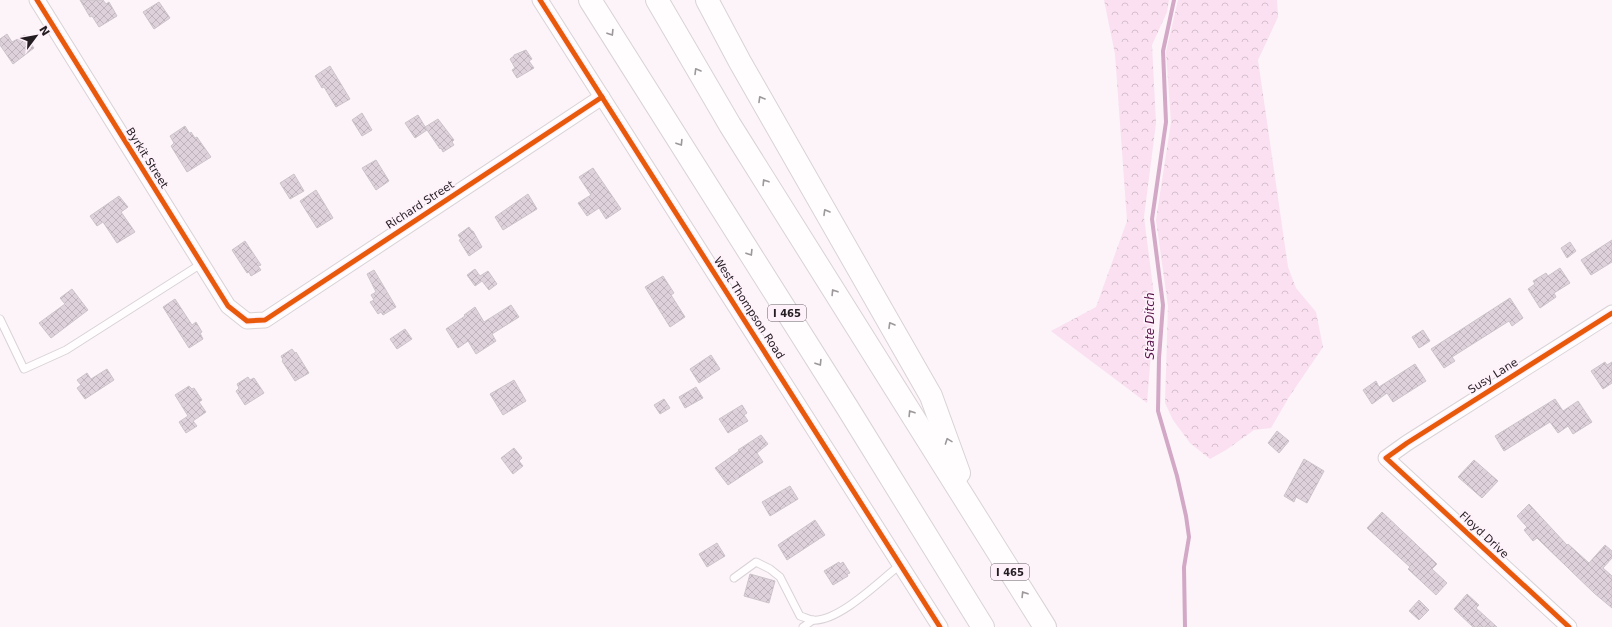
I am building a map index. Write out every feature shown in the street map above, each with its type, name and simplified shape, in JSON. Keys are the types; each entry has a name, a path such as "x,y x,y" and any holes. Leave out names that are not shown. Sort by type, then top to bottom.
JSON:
{"highway":[{"name":"I 465","path":"590,0 843,400 983,627"},
{"name":"I 465","path":"657,0 734,132 1045,627"},
{"path":"707,0 747,75 931,396 976,517"}],"street":[{"name":"Byrkit Street","path":"37,0 228,306 247,321"},
{"name":"West Thompson Road","path":"540,0 940,627"},
{"name":"Richard Street","path":"247,321 265,320 602,97"},
{"name":"Susy Lane","path":"1386,458 1407,442 1612,313"},
{"name":"Floyd Drive","path":"1386,458 1569,627"}],"lane":[{"path":"0,319 24,369 66,350 201,264"},
{"path":"734,578 756,562 770,569 780,578 800,616 813,620 827,618 847,608 901,564"},
{"path":"803,627 813,620"}],"green space":[{"path":"1104,0 1169,0 1167,12 1152,45 1156,123 1144,217 1155,303 1147,403 1051,331 1096,307 1127,221 1115,54"},
{"path":"1178,0 1277,0 1278,17 1258,60 1288,267 1296,288 1316,312 1323,347 1289,397 1271,428 1254,430 1226,450 1210,459 1190,443 1173,420 1165,403 1168,306 1156,220 1171,122 1166,52"}],"building":[{"path":"80,0 103,0 106,4 109,2 117,16 99,27 92,16 90,17"},
{"path":"159,2 170,18 154,29 143,12"},
{"path":"7,34 12,42 25,35 34,48 13,64 0,45 0,39"},
{"path":"526,50 532,59 529,61 534,68 517,78 512,70 515,68 510,59 514,55"},
{"path":"330,66 350,99 336,107 324,87 322,88 315,76"},
{"path":"362,113 372,130 362,136 352,120"},
{"path":"418,115 427,130 415,138 405,123"},
{"path":"438,119 454,140 452,142 454,145 443,152 425,127"},
{"path":"185,126 190,134 191,132 195,138 197,137 211,157 187,172 171,146 174,143 170,136"},
{"path":"376,160 389,181 376,190 362,168"},
{"path":"593,168 621,209 606,219 599,208 587,216 578,203 591,195 579,177"},
{"path":"294,174 304,191 290,199 280,183"},
{"path":"316,190 333,218 317,228 300,201"},
{"path":"528,194 537,209 503,230 495,217"},
{"path":"119,196 128,207 121,212 135,232 117,243 103,222 97,226 90,216"},
{"path":"469,227 482,247 469,256 459,240 461,239 458,235"},
{"path":"1612,240 1612,262 1591,275 1581,260"},
{"path":"245,241 261,265 258,266 261,270 251,276 249,272 247,273 232,250"},
{"path":"1570,242 1576,251 1567,258 1561,248"},
{"path":"1560,268 1570,283 1554,293 1556,297 1540,308 1528,289 1535,284 1533,281 1546,273 1548,276"},
{"path":"475,269 480,276 488,271 497,284 489,290 482,281 475,286 467,275"},
{"path":"374,270 396,307 383,315 381,312 378,314 370,302 374,300 371,295 376,292 367,274"},
{"path":"663,276 674,293 671,295 685,317 670,327 645,287"},
{"path":"72,289 88,310 51,338 39,323 65,304 60,298"},
{"path":"1510,298 1523,318 1512,326 1509,321 1452,357 1455,361 1444,368 1431,349"},
{"path":"175,299 192,325 196,322 202,332 200,333 203,339 189,348 163,307"},
{"path":"511,305 519,317 492,334 496,341 476,354 468,341 458,348 446,329 475,307 484,322"},
{"path":"405,329 412,339 397,349 390,339"},
{"path":"1423,330 1430,341 1419,348 1412,337"},
{"path":"292,349 295,353 296,352 309,373 295,381 282,361 281,356"},
{"path":"711,355 720,369 699,383 690,369"},
{"path":"1605,362 1607,365 1612,362 1612,383 1603,389 1591,371"},
{"path":"1415,364 1426,381 1393,402 1387,393 1372,404 1363,390 1376,381 1379,387"},
{"path":"107,369 114,380 85,399 77,388 81,385 77,380 87,373 91,379"},
{"path":"248,377 250,380 254,378 264,393 245,405 236,391 239,388 237,384"},
{"path":"514,380 526,401 503,415 490,394"},
{"path":"189,386 192,389 194,388 202,400 199,402 206,412 193,421 197,426 186,433 179,422 188,416 175,395"},
{"path":"696,387 703,398 685,408 679,397"},
{"path":"664,399 670,408 660,414 654,405"},
{"path":"1555,399 1563,411 1578,401 1592,422 1573,434 1568,426 1558,433 1550,422 1504,451 1495,436"},
{"path":"742,405 747,413 744,415 748,421 728,433 719,419"},
{"path":"1277,431 1289,441 1279,453 1268,443"},
{"path":"761,435 768,444 757,453 763,462 728,485 715,468 739,451 738,450"},
{"path":"514,448 522,458 519,461 523,466 513,474 501,458"},
{"path":"1304,459 1324,471 1307,503 1296,497 1294,502 1284,496"},
{"path":"1474,460 1498,481 1482,498 1458,477"},
{"path":"790,486 798,499 770,516 762,502"},
{"path":"1529,504 1567,545 1568,544 1589,563 1605,545 1612,551 1612,558 1603,568 1612,576 1612,608 1594,593 1537,538 1533,541 1524,530 1527,527 1517,516"},
{"path":"1382,512 1437,564 1432,569 1447,583 1436,595 1408,569 1410,567 1367,528"},
{"path":"815,520 825,535 787,560 778,545"},
{"path":"717,543 725,556 707,567 699,554"},
{"path":"839,562 840,564 843,562 850,573 847,574 848,576 833,585 824,571"},
{"path":"750,574 775,581 769,603 744,596"},
{"path":"1467,594 1479,605 1476,608 1497,627 1473,627 1454,609"},
{"path":"1419,600 1429,610 1419,620 1409,611"}],"waterway":[{"name":"State Ditch","path":"1174,0 1163,51 1166,122 1152,219 1163,305 1159,358 1158,411 1177,476 1189,537 1184,567 1185,627"}],"cycle path":[{"path":"37,0 228,306 247,321 265,320 602,97"},
{"path":"540,0 940,627"},
{"path":"1569,627 1386,458 1407,443 1612,313"}]}
